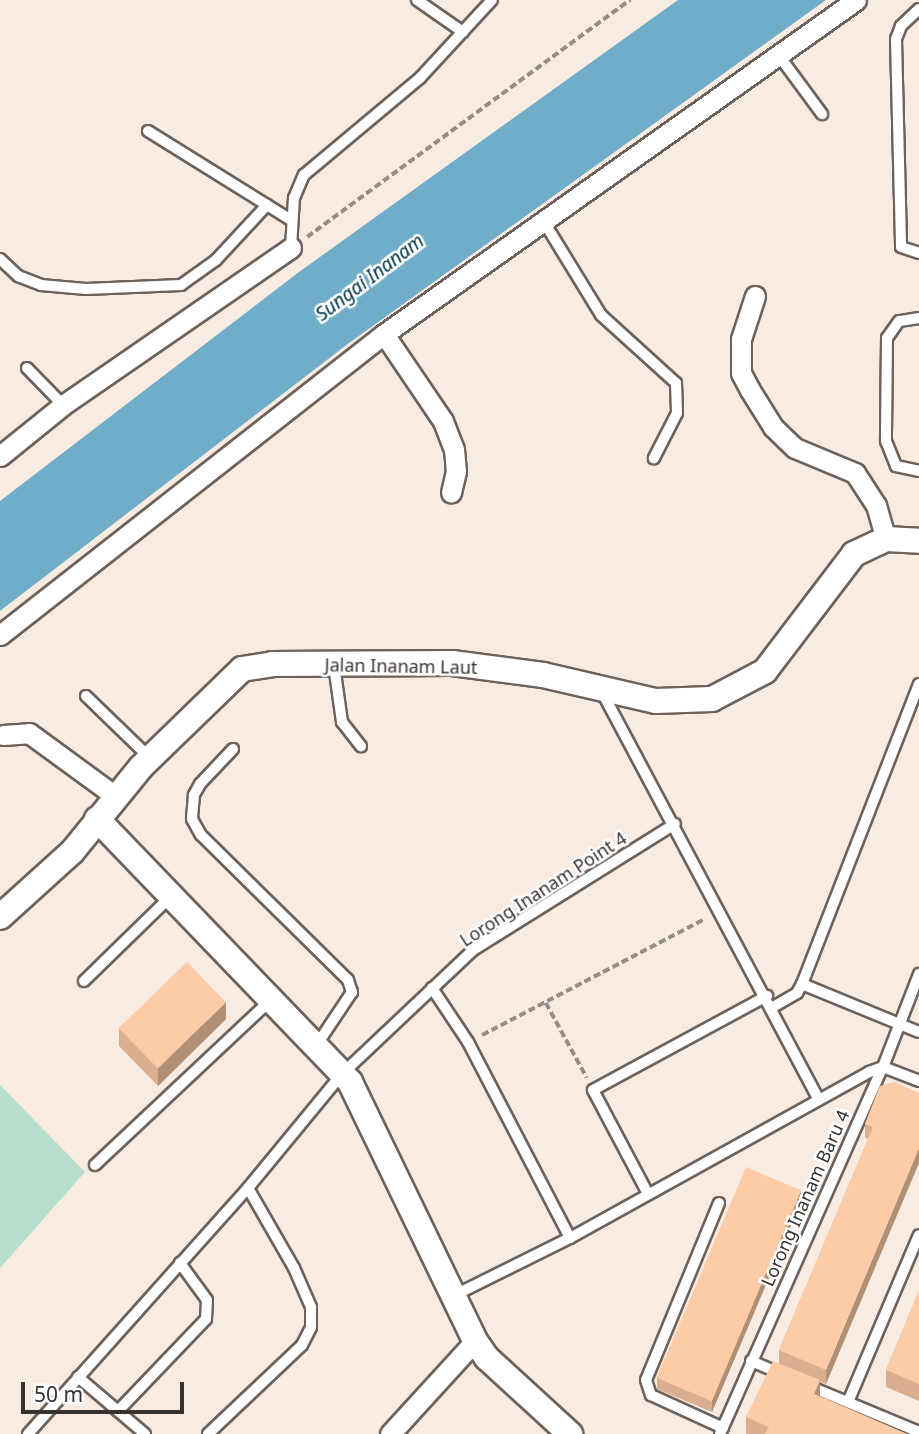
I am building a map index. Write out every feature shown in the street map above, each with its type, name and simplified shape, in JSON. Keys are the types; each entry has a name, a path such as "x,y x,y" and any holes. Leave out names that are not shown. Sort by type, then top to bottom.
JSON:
{"street":[{"path":"0,635 384,334 780,57 856,0"},
{"path":"0,456 63,405 291,248"},
{"path":"755,296 741,339 741,373 750,390 773,427 795,448 855,472 876,505 886,539"},
{"path":"384,334 443,421 454,449 456,471 451,492"},
{"name":"Jalan Inanam Laut","path":"0,917 72,852 115,796 242,669 272,664 452,663 542,675 665,701 712,699 740,687 765,671 855,554 886,539 919,541"},
{"path":"3,735 29,733 115,796"},
{"path":"97,819 342,1073 455,1295 475,1342 487,1358 570,1434"},
{"path":"390,1434 475,1342"}],"lane":[{"path":"417,0 463,32"},
{"path":"291,248 291,220 304,175 421,78 492,0"},
{"path":"919,9 901,26 896,38 901,247 919,253"},
{"path":"780,57 822,114"},
{"path":"148,131 291,220"},
{"path":"0,259 19,276 41,285 86,289 181,285 216,260 267,205"},
{"path":"544,222 601,315 676,383 677,412 654,458"},
{"path":"919,318 899,321 887,338 886,428 896,466 919,471"},
{"path":"27,368 63,405"},
{"path":"334,665 342,722 361,746"},
{"path":"773,1007 797,993 802,984 919,684"},
{"path":"600,688 773,1007 818,1099"},
{"path":"86,696 150,759"},
{"path":"233,748 200,784 194,795 192,819 201,835 348,981 352,992 316,1046"},
{"name":"Lorong Inanam Point 4","path":"29,1434 248,1188 342,1073 472,950 675,824"},
{"path":"84,981 171,896"},
{"name":"Lorong Inanam Baru 4","path":"721,1431 883,1067 919,974"},
{"path":"802,984 919,1032"},
{"path":"432,988 468,1042 570,1238"},
{"path":"647,1192 593,1090 767,996"},
{"path":"94,1165 272,999"},
{"path":"455,1295 570,1238 647,1192 818,1099 883,1067 919,1081"},
{"path":"208,1434 302,1345 311,1327 311,1307 294,1268 248,1188"},
{"path":"719,1203 646,1380 651,1395 721,1431"},
{"path":"848,1402 919,1235"},
{"path":"118,1411 206,1319 207,1300 180,1263"},
{"path":"751,1361 787,1376"},
{"path":"78,1377 145,1434"},
{"path":"799,1381 919,1432"}],"path":[{"path":"291,248 630,0"},
{"path":"468,1042 720,911"},
{"path":"546,1003 593,1090"}],"green space":[{"path":"0,1085 85,1172 0,1268"}],"water":[{"name":"Sungai Inanam","path":"678,0 826,0 349,343 0,611 0,501 299,272"}],"building":[{"path":"187,962 226,1002 158,1068 119,1028"},
{"path":"894,1082 919,1093 919,1148 826,1370 779,1350 873,1127 865,1124 880,1086"},
{"path":"746,1167 801,1190 712,1401 657,1378"},
{"path":"919,1291 919,1384 886,1370"},
{"path":"773,1361 820,1380 814,1394 907,1434 765,1434 769,1427 746,1417"}]}
